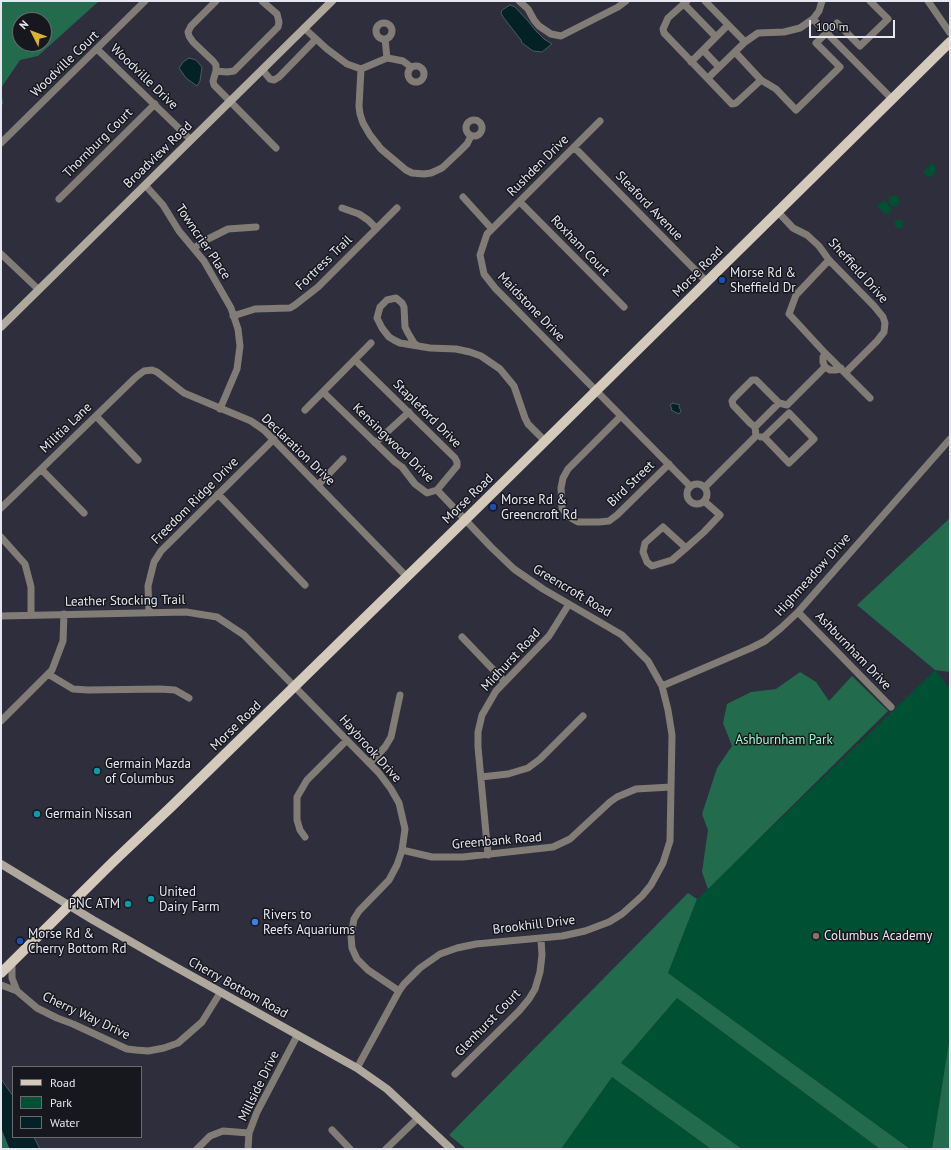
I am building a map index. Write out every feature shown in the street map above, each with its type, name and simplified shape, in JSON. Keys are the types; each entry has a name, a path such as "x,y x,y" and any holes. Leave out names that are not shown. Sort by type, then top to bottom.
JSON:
{"main road":[{"name":"Broadview Road","path":"1,326 332,1"},
{"name":"Morse Road","path":"1,973 466,520 950,42"},
{"name":"Cherry Bottom Road","path":"1,864 220,993 357,1068 387,1089 451,1149"}],"street":[{"name":"Woodville Court","path":"1,143 145,1"},
{"path":"216,1 191,26 188,32 189,36 216,65 213,82 214,85 276,148"},
{"path":"216,70 227,72 234,70 278,27 279,22 277,14 262,1"},
{"path":"519,1 528,9 539,26 551,34 561,36 618,7 626,1"},
{"path":"705,1 745,42"},
{"path":"708,78 745,42 758,33 784,32 800,28 813,19 819,11 822,1"},
{"path":"735,52 761,80 776,90 796,110 840,67 816,43 837,23 860,46 888,19 870,1"},
{"path":"928,1 950,33"},
{"path":"716,37 685,2 668,18 663,29 664,33 732,104 734,104 761,80"},
{"path":"813,19 892,99"},
{"path":"691,62 728,25"},
{"path":"304,28 347,64 361,69 387,58 403,61 411,67"},
{"path":"263,69 270,79 274,80 279,77 316,39"},
{"path":"385,39 387,58"},
{"name":"Woodville Drive","path":"97,49 191,140"},
{"path":"703,50 719,67"},
{"path":"361,69 359,106 363,123 381,149 406,170 412,173 424,174 431,173 442,168 461,150 471,136"},
{"name":"Thornburg Court","path":"59,199 155,104"},
{"name":"Rushden Drive","path":"492,228 520,202 600,121"},
{"name":"Sleaford Avenue","path":"574,146 707,282"},
{"name":"Towncrier Place","path":"145,185 163,205 179,231 194,248 211,272 230,308 238,329 240,346 237,369 220,409"},
{"path":"463,197 492,228"},
{"name":"Roxham Court","path":"520,202 624,308"},
{"path":"342,208 358,214 376,228"},
{"name":"Fortress Trail","path":"233,316 255,309 283,309 290,308 295,305 307,297 397,208"},
{"name":"Sheffield Drive","path":"778,212 793,228 807,236 819,246 829,260 884,317 884,332 878,341 843,370"},
{"path":"194,248 204,241 228,229 256,227"},
{"name":"Maidstone Drive","path":"492,228 487,234 480,254 484,274 495,288 690,486"},
{"path":"1,254 38,289"},
{"path":"829,260 796,295 789,314 870,398"},
{"path":"418,346 414,343 405,327 404,307 402,303 396,298 387,300 380,307 377,318 389,337 400,343 418,346 430,348 456,349 482,356 507,375 514,386 528,424 545,441"},
{"path":"305,410 371,343"},
{"path":"825,353 823,357 825,367 830,370 843,370"},
{"name":"Stapleford Drive","path":"355,360 455,458 457,462 454,469 437,490"},
{"path":"755,427 825,367"},
{"name":"Declaration Drive","path":"152,370 158,372 184,393 251,421 264,430 407,576"},
{"name":"Militia Lane","path":"1,508 136,377 144,371 152,370"},
{"path":"752,380 756,380 783,404 789,413 814,439 789,463 764,437 756,436 755,427 733,405 734,398 752,380"},
{"name":"Kensingwood Drive","path":"323,392 402,467 415,484 427,493 437,490 466,520"},
{"path":"375,443 409,412"},
{"path":"764,437 789,413"},
{"path":"96,416 138,460"},
{"name":"Bird Street","path":"621,416 568,469 563,478 561,488 562,508 569,517 578,522 609,521 669,464"},
{"path":"705,487 756,436"},
{"name":"Freedom Ridge Drive","path":"149,612 148,586 154,562 161,550 274,439"},
{"name":"Highmeadow Drive","path":"662,686 756,646 772,636 798,612 950,439"},
{"path":"318,485 343,459"},
{"path":"41,469 84,513"},
{"path":"696,484 705,487 707,492 702,502 696,504 690,501 687,492 690,486 696,484"},
{"path":"218,494 305,585"},
{"path":"686,548 663,527 645,543 643,552 647,562 652,566 672,560 686,548 720,515 704,500"},
{"name":"Greencroft Road","path":"466,520 514,569 543,589 622,635 648,661 662,686"},
{"path":"1,537 25,564 31,587 31,615"},
{"name":"Midhurst Road","path":"488,855 478,747 478,732 482,715 496,691 549,636 569,604"},
{"name":"Leather Stocking Trail","path":"1,616 186,612 217,617 244,635 295,686"},
{"name":"Ashburnham Drive","path":"798,612 891,707"},
{"path":"1,721 52,670 63,641 64,614"},
{"path":"462,637 505,682"},
{"path":"48,674 73,689 174,690 190,698"},
{"name":"Haybrook Drive","path":"295,686 370,763 391,789 399,803 404,829 402,850 397,865 389,880 359,911 353,924 351,936 352,948 357,959 368,970 399,991"},
{"name":"Brookhill Drive","path":"357,1068 404,984 420,968 440,954 457,948 476,944 540,939 585,931 600,926 622,914 642,896 657,874 670,841 672,735 662,686"},
{"path":"370,763 385,747 391,737 400,695"},
{"path":"480,777 508,774 528,768 540,759 583,716"},
{"path":"305,838 300,830 297,820 297,797 307,780 347,740"},
{"name":"Greenbank Road","path":"402,850 432,857 463,857 553,847 570,839 617,797 636,789 671,787"},
{"name":"Glenhurst Court","path":"456,1074 519,1011 529,999 535,989 540,972 542,955 540,939"},
{"path":"12,962 12,978 17,991"},
{"name":"Cherry Way Drive","path":"1,985 17,991 37,1008 57,1018 128,1049 148,1051 164,1048 184,1039 202,1022 220,993"},
{"name":"Millside Drive","path":"248,1149 247,1142 249,1133 257,1112 297,1036"},
{"path":"386,1149 418,1118"},
{"path":"332,1130 350,1149"},
{"path":"197,1149 210,1136 223,1131 249,1133"}],"green space":[{"path":"1,1 99,1 52,43 52,12 12,12 12,52 42,52 38,56 20,60 1,88"},
{"path":"1,88 3,104 1,106"},
{"path":"932,163 936,168 935,173 928,177 923,172"},
{"path":"892,196 896,196 898,197 898,205 892,206 889,203 889,199"},
{"path":"884,200 892,209 886,215 877,206"},
{"path":"897,220 901,220 903,224 901,228 897,228 895,226 895,222"},
{"path":"950,518 950,672 935,670 857,605"},
{"name":"Columbus Academy","path":"935,670 950,689 950,1036 932,1149 910,1149 668,973 697,899 753,845 753,842 756,842"},
{"name":"Ashburnham Park","path":"800,672 816,682 829,701 852,676 888,711 708,889 702,872 708,830 702,814 717,768 732,746 723,723 727,704 751,692 776,689"},
{"path":"688,893 697,899 668,973 910,1149 880,1149 677,998 621,1063 742,1149 711,1149 612,1077 561,1149 466,1149 449,1135"},
{"path":"677,998 880,1149 742,1149 621,1063"},
{"path":"950,1036 950,1149 932,1149"},
{"path":"612,1077 711,1149 561,1149"},
{"path":"1,1129 5,1137 9,1149 1,1149"}],"water":[{"path":"510,5 515,7 544,39 552,44 542,52 533,51 522,43 501,13 502,10"},
{"path":"189,58 196,60 202,67 200,81 197,86 186,78 179,68 183,62"},
{"path":"673,403 680,405 679,407 681,411 679,414 671,410 670,405"},
{"path":"1,1079 12,1095 12,1138 34,1138 40,1149 9,1149 1,1129"}],"place":[{"name":"Morse Rd & Sheffield Dr","path":"722,280"},
{"name":"Morse Rd & Greencroft Rd","path":"493,507"},
{"name":"Germain Mazda of Columbus","path":"97,771"},
{"name":"Germain Nissan","path":"37,814"},
{"name":"United Dairy Farm","path":"151,899"},
{"name":"PNC ATM","path":"128,904"},
{"name":"Rivers to Reefs Aquariums","path":"255,922"},
{"name":"Columbus Academy","path":"816,936"},
{"name":"Morse Rd & Cherry Bottom Rd","path":"20,941"}]}
